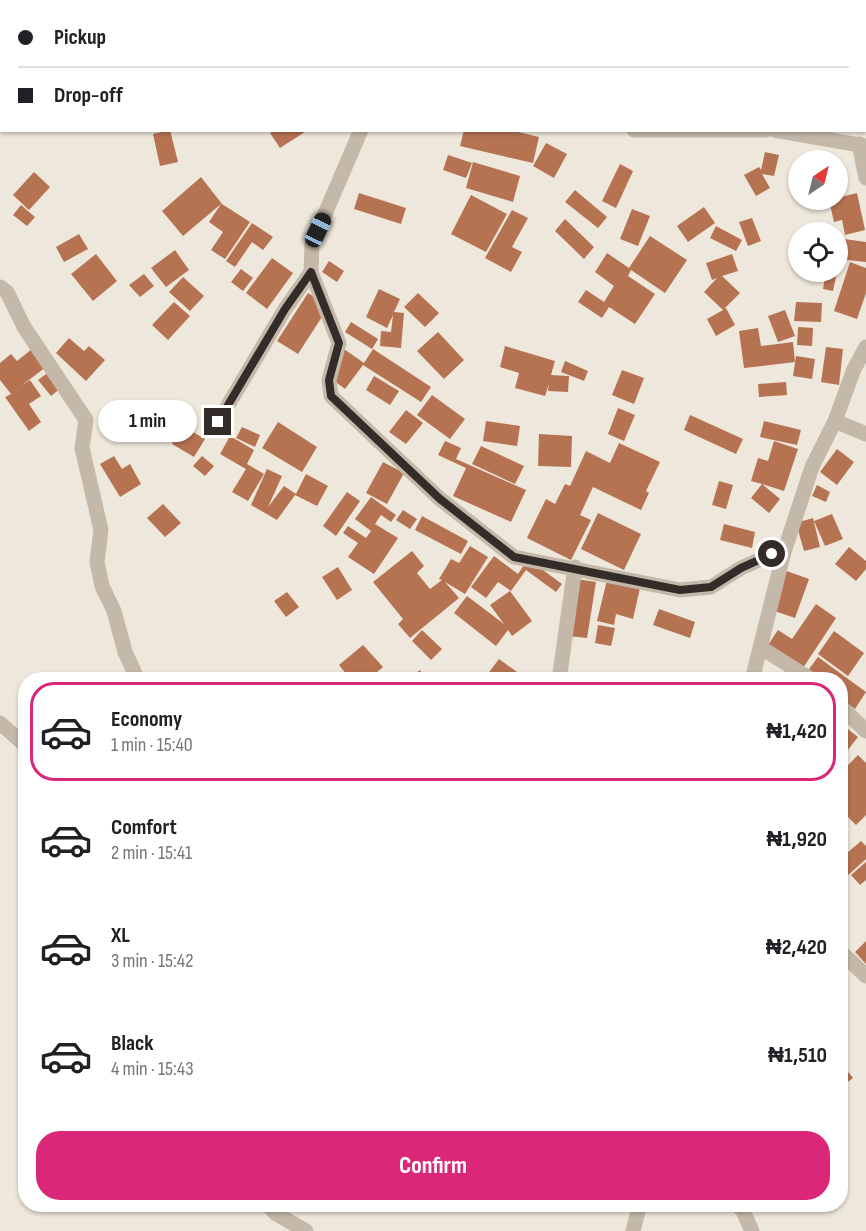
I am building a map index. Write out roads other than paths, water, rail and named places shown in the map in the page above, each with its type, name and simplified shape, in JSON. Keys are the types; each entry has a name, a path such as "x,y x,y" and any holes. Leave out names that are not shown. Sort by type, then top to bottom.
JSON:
{"street":[{"path":"360,132 312,244 311,272 339,343 329,380 331,396 440,499 514,557 576,567 680,590 711,587 741,568 772,554 784,552"},
{"path":"786,132 862,145 866,178"},
{"path":"218,422 285,309 311,272"},
{"path":"0,287 7,292 34,344 86,420 82,448 96,499 100,530 97,562 102,586 114,612 125,652 134,672"},
{"path":"754,672 784,552 812,467 835,421 854,369 866,347"},
{"path":"835,421 866,434"},
{"path":"560,672 576,567"},
{"path":"760,647 799,672"},
{"path":"848,714 866,731"},
{"path":"0,723 18,739"},
{"path":"848,959 866,976"},
{"path":"274,1212 306,1231"},
{"path":"633,1231 638,1212"},
{"path":"743,1212 752,1231"}]}
